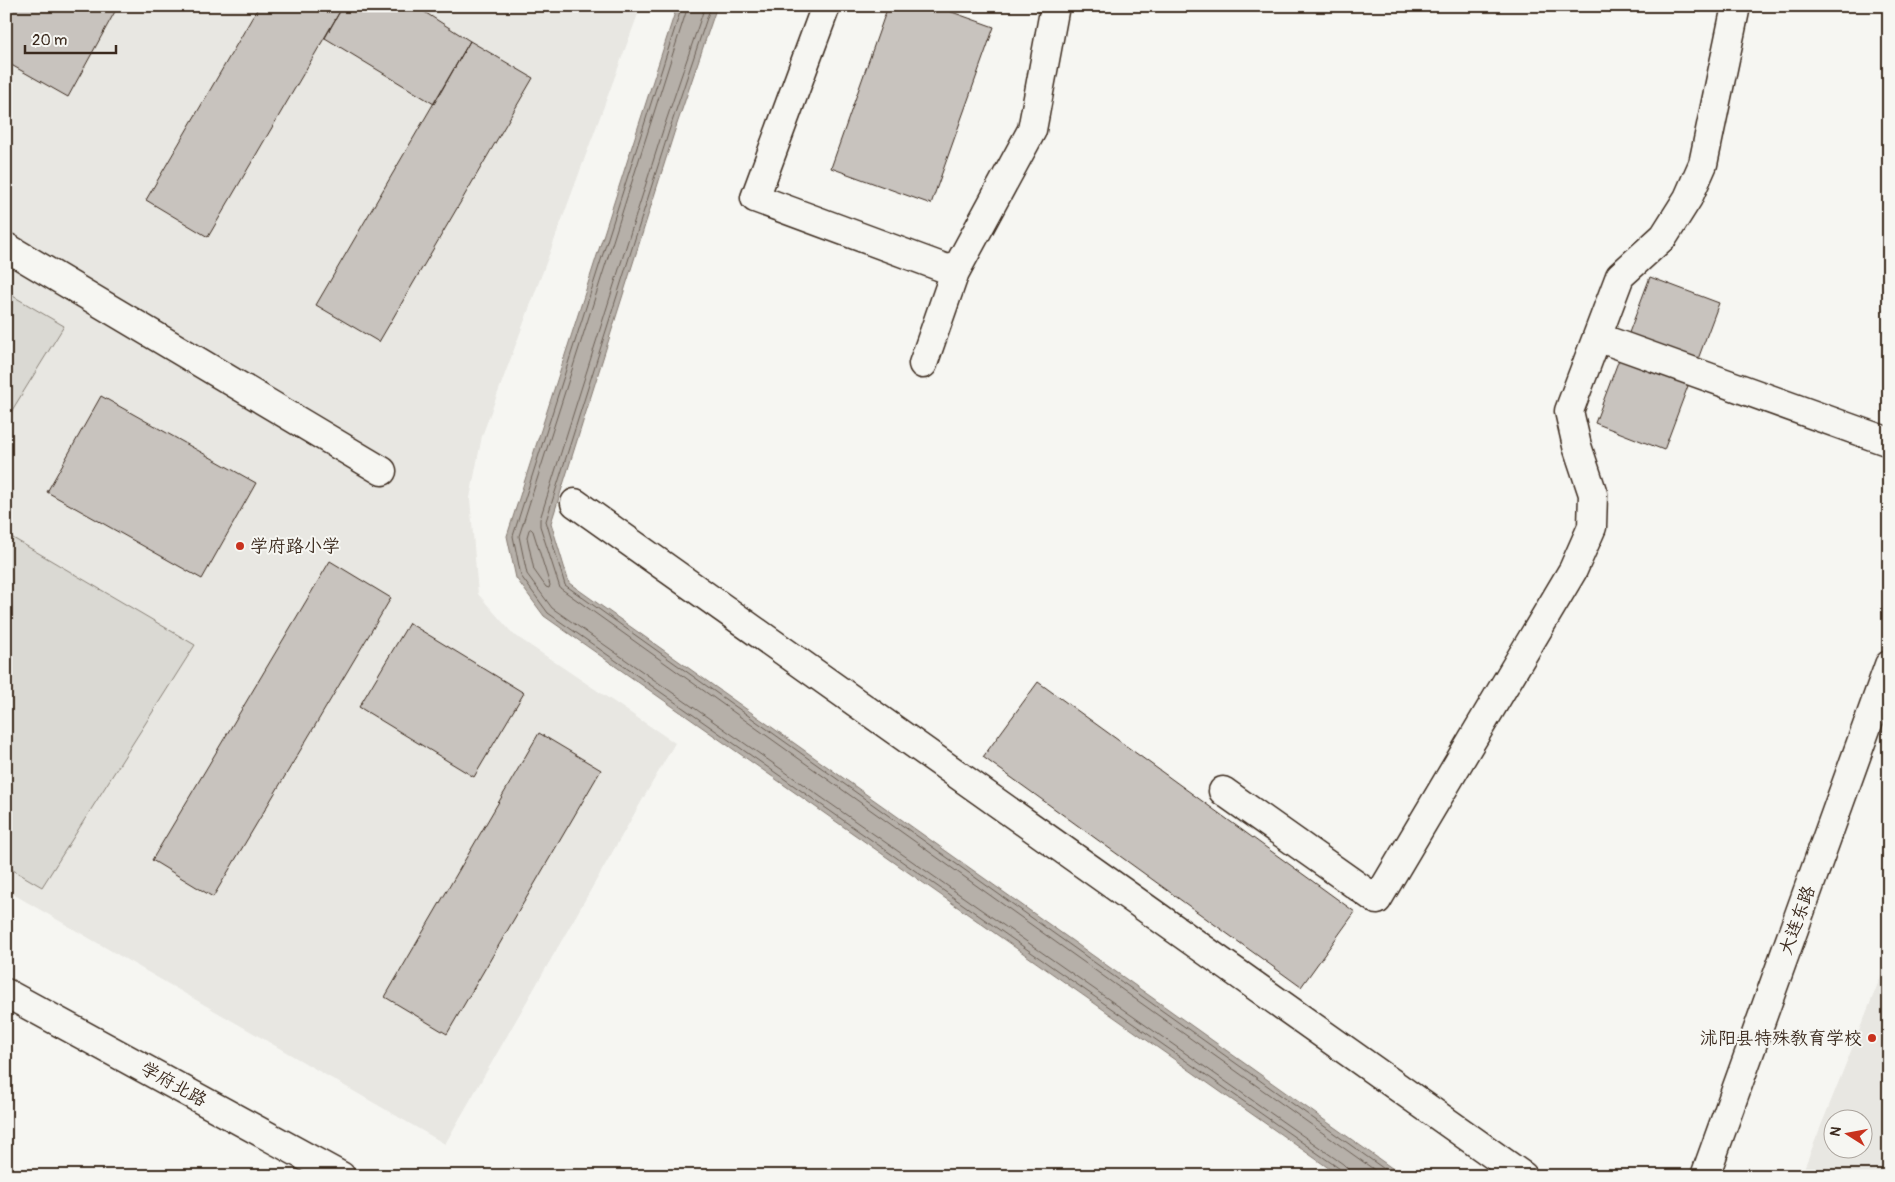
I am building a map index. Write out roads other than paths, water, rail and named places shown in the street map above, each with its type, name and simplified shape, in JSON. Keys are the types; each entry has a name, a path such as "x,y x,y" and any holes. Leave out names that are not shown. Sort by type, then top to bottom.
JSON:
{"main road":[{"path":"826,6 755,198 955,272"},
{"path":"923,364 955,272 1032,130 1055,6"},
{"path":"1224,791 1378,900 1572,570 1592,527 1593,494 1569,411 1620,276 1664,236 1688,198 1703,164 1736,6"},
{"path":"6,247 382,470"},
{"path":"1597,337 1889,442"},
{"path":"575,503 1523,1176"},
{"name":"大连东路","path":"1705,1176 1889,665"},
{"name":"学府北路","path":"6,993 341,1176"}],"water":[{"path":"677,6 717,6 674,133 551,523 569,583 1403,1176 1340,1176 544,616 516,578 507,536"}],"place":[{"name":"学府路小学","path":"240,546"},
{"name":"沭阳县特殊教育学校","path":"1872,1038"}]}
